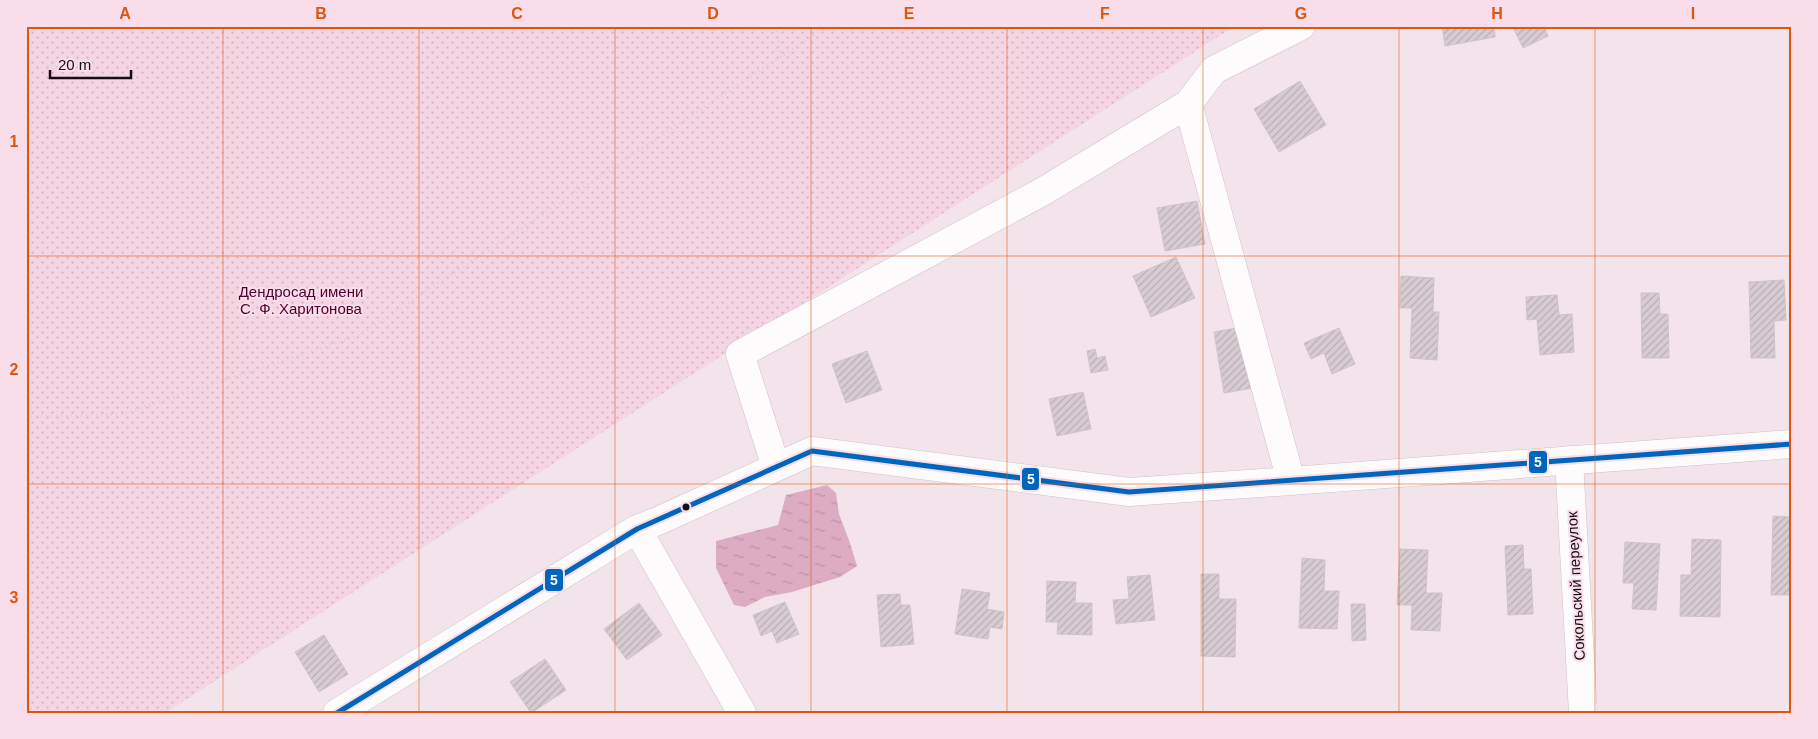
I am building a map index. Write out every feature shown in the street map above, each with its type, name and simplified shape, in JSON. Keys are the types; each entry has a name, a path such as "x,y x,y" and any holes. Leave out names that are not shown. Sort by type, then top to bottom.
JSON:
{"street":[{"path":"776,467 740,354 1042,192 1188,104 1214,70 1301,26"},
{"path":"1188,104 1291,481"},
{"path":"337,713 637,528 658,521 812,451 1128,492 1792,444"},
{"name":"Сокольский переулок","path":"1568,460 1583,713"},
{"path":"637,528 742,713"}],"path":[{"path":"26,35 28,26"},
{"path":"776,26 781,57"},
{"path":"26,417 123,414 360,335 827,26"}],"green space":[{"name":"Дендросад имени С. Ф. Харитонова","path":"26,26 1235,26 165,713 26,713"}],"water":[{"path":"827,485 836,493 839,514 857,566 840,577 792,592 765,597 745,607 734,605 716,568 716,541 778,525 786,495"}],"building":[{"path":"1442,26 1494,26 1495,37 1445,46"},
{"path":"1544,26 1548,36 1523,48 1513,27"},
{"path":"1300,81 1326,125 1279,152 1254,109"},
{"path":"1197,201 1205,244 1165,251 1157,208"},
{"path":"1176,257 1195,298 1151,317 1133,276"},
{"path":"1401,276 1434,278 1433,312 1439,312 1437,360 1410,358 1412,308 1400,308"},
{"path":"1784,280 1786,320 1774,321 1775,358 1751,358 1749,282"},
{"path":"1641,293 1659,293 1660,314 1668,314 1669,358 1642,358"},
{"path":"1557,295 1559,315 1572,314 1574,352 1540,355 1537,319 1527,320 1526,297"},
{"path":"1242,327 1253,388 1224,393 1214,332"},
{"path":"1339,328 1355,364 1332,374 1324,353 1311,359 1304,343"},
{"path":"1095,349 1097,358 1105,356 1108,370 1091,373 1087,351"},
{"path":"867,351 882,390 846,403 832,364"},
{"path":"1083,392 1091,429 1057,436 1049,399"},
{"path":"1773,516 1792,517 1792,595 1771,595"},
{"path":"1692,539 1721,540 1720,617 1680,616 1681,575 1691,575"},
{"path":"1625,542 1660,544 1656,610 1632,609 1634,583 1623,583"},
{"path":"1523,545 1524,569 1531,569 1533,614 1508,615 1505,546"},
{"path":"1400,549 1428,550 1426,593 1442,593 1440,631 1411,630 1412,605 1397,605"},
{"path":"1302,558 1325,560 1324,591 1339,591 1337,629 1299,628"},
{"path":"1201,574 1219,574 1219,599 1236,599 1235,657 1201,656"},
{"path":"1150,575 1155,620 1116,624 1113,600 1129,599 1127,577"},
{"path":"1047,581 1076,582 1075,603 1092,603 1092,635 1057,634 1058,622 1046,622"},
{"path":"962,589 990,593 987,609 1004,612 1002,629 990,627 988,639 955,634"},
{"path":"900,594 901,605 910,605 914,644 881,647 877,595"},
{"path":"785,602 799,634 777,643 772,631 761,636 753,615"},
{"path":"639,603 662,635 627,660 604,629"},
{"path":"1351,604 1365,604 1366,640 1352,641"},
{"path":"324,635 348,674 319,692 295,652"},
{"path":"545,659 566,690 531,713 510,682"}],"transit line":[{"name":"5","path":"337,713 637,529 812,451 1129,492 1792,444"}]}
